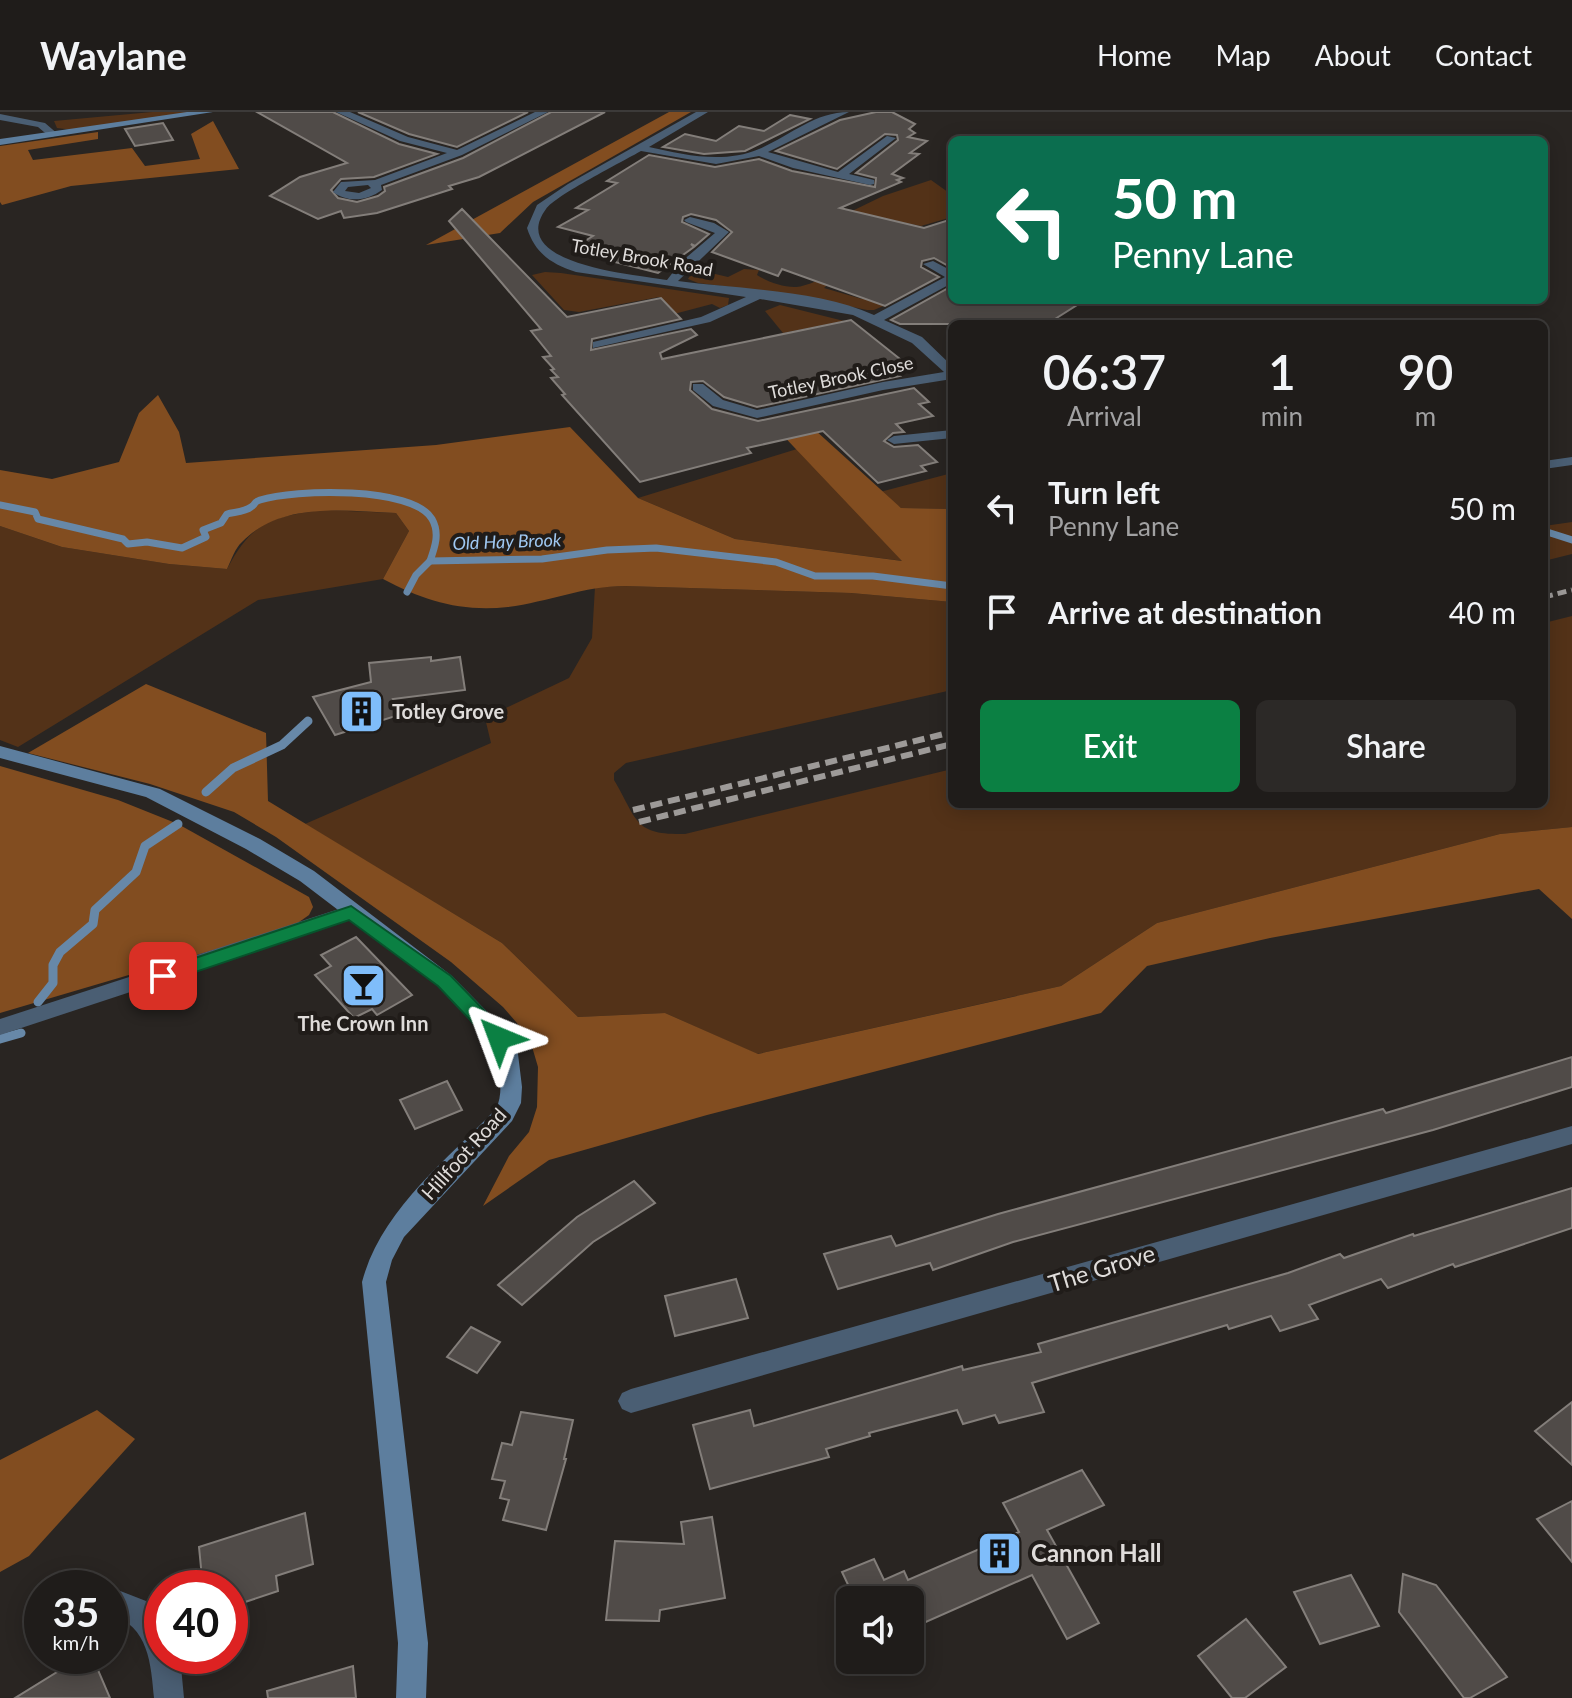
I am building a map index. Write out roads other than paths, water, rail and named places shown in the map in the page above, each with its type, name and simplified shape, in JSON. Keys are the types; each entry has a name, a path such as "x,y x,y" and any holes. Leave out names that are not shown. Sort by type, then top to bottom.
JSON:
{"street":[{"path":"0,142 208,112"},
{"path":"341,112 404,139 458,153"},
{"path":"375,184 458,153 543,112"},
{"name":"Totley Brook Road","path":"703,112 541,207 533,228 534,238 548,255 561,263 670,284 835,306 877,319 917,340 948,370"},
{"path":"640,148 671,156 712,160 760,153 820,119 844,112"},
{"path":"0,117 41,125 54,135"},
{"path":"842,174 891,138"},
{"path":"760,153 797,166 870,182"},
{"path":"670,284 685,265 723,232 690,220"},
{"path":"929,264 948,275"},
{"path":"877,319 948,279"},
{"path":"598,345 717,316 759,294"},
{"name":"Totley Brook Close","path":"698,387 718,403 757,414 948,375"},
{"path":"894,440 948,434"},
{"path":"1548,464 1572,461"},
{"name":"Hillfoot Road","path":"0,752 153,793 253,844 307,876 445,981 499,1038 507,1054 510,1103 504,1115 395,1230 380,1259 374,1282 413,1643 411,1698"},
{"path":"0,1027 351,912"},
{"name":"The Grove","path":"631,1401 1572,1135"},
{"path":"167,1674 169,1698"}],"waterway":[{"name":"Old Hay Brook","path":"0,505 35,512 38,519 123,539 128,544 147,542 182,548 206,537 203,530 221,523 227,514 246,510 260,500 324,492 378,496 421,508 432,519 436,535 430,561"},
{"name":"Old Hay Brook","path":"1548,532 1572,540"},
{"name":"Old Hay Brook","path":"430,561 542,559 607,550 656,548 776,562 815,576 873,576 948,585"},
{"path":"407,592 416,575 430,561"},
{"path":"206,792 233,768 282,745 308,721"},
{"path":"38,1002 53,983 53,965 60,952 93,924 95,910 136,872 145,846 178,824"},
{"path":"0,1039 21,1033"}],"railway":[{"path":"1548,596 1572,590"},
{"path":"633,810 948,733"},
{"path":"639,822 948,745"}],"place":[{"name":"Totley Grove","path":"361,712"},
{"name":"The Crown Inn","path":"363,985"},
{"name":"Cannon Hall","path":"1000,1554"}]}
